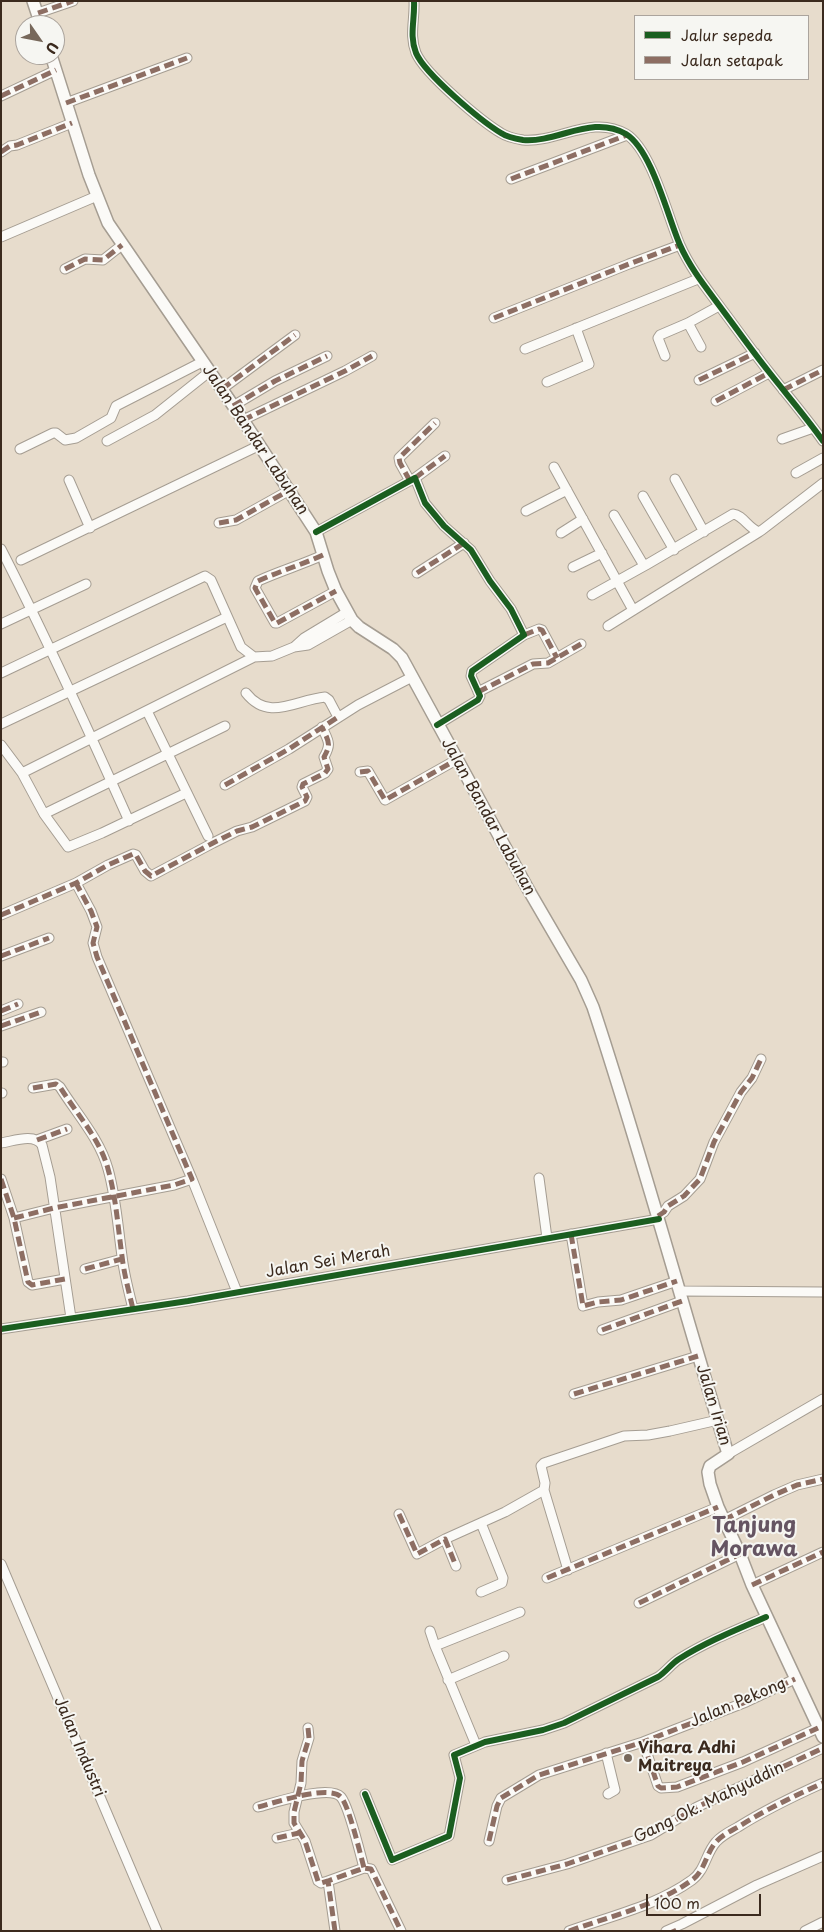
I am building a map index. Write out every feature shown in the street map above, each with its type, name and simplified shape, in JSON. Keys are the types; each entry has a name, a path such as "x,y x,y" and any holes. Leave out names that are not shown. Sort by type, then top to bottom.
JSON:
{"main road":[{"path":"33,1 38,13"},
{"name":"Jalan Bandar Labuhan","path":"54,65 72,123 108,223 243,420 258,446 316,532 336,591 350,616 358,627 397,652 580,980 593,1007 680,1291"},
{"name":"Jalan Irian","path":"680,1291 728,1454 713,1463 708,1472 710,1484 718,1507 766,1617 820,1733"}],"street":[{"path":"38,13 73,1"},
{"path":"414,1 411,36 417,55 432,74 465,106 503,134 522,140 537,139 589,127 611,128 627,135 640,148 662,193 680,245 698,279 823,441"},
{"path":"66,103 187,58"},
{"path":"1,96 56,70"},
{"path":"1,152 10,146 72,123"},
{"path":"511,179 627,135"},
{"path":"1,237 97,196"},
{"path":"65,269 85,259 103,260 122,245"},
{"path":"494,318 680,245"},
{"path":"525,349 698,279"},
{"path":"665,356 658,338 660,335 720,306"},
{"path":"688,323 701,348"},
{"path":"547,382 589,364 576,328"},
{"path":"222,389 295,335"},
{"path":"699,380 755,353"},
{"path":"233,406 327,356"},
{"path":"243,420 372,356"},
{"path":"20,449 55,433 65,440 76,438 111,418 116,406 202,362"},
{"path":"783,390 823,370"},
{"path":"107,440 155,415 209,372"},
{"path":"716,401 769,373"},
{"path":"435,423 399,458 400,463 425,503 444,526 471,550 490,581 511,609 524,635"},
{"path":"782,439 813,428"},
{"path":"21,560 258,446"},
{"path":"316,532 412,480 445,456"},
{"path":"796,473 823,458"},
{"path":"554,467 633,610"},
{"path":"675,479 704,532"},
{"path":"69,480 90,528"},
{"path":"608,626 758,532 823,483"},
{"path":"526,510 567,490"},
{"path":"219,523 236,520 288,491"},
{"path":"643,496 674,550"},
{"path":"614,514 643,564 646,565"},
{"path":"592,596 674,550 732,514 736,514 752,530 758,532"},
{"path":"561,533 583,519"},
{"path":"418,573 464,543"},
{"path":"1,550 51,648 128,821"},
{"path":"574,567 602,553"},
{"path":"323,555 290,570 284,569 258,580 255,588 275,623 336,591"},
{"path":"1,673 205,576 211,580 244,651 254,657"},
{"path":"1,624 86,584"},
{"path":"22,773 254,657 272,656 294,647 304,638 350,616"},
{"path":"1,724 227,617"},
{"path":"437,725 476,702 480,696 471,676 472,671 524,635 539,629 542,630 557,658"},
{"path":"478,692 533,664 548,663 581,644"},
{"path":"225,785 290,749 338,717 412,677"},
{"path":"246,693 255,703 270,709 325,697 329,700 338,717"},
{"path":"147,711 208,836"},
{"path":"44,814 225,726"},
{"path":"1,915 76,883 108,865 134,854 151,876 237,831 252,827 305,801 307,797 302,787 303,784 325,773 328,769 324,757 330,748 330,743 322,727"},
{"path":"1,745 22,773 44,814 60,834 66,846 69,847 186,793"},
{"path":"360,772 368,771 385,800 456,760"},
{"path":"76,883 91,911 96,927 92,943 97,957 192,1179 237,1292"},
{"path":"1,956 49,938"},
{"path":"1,1011 18,1004"},
{"path":"1,1026 41,1012"},
{"path":"659,1218 669,1205 684,1196 700,1179 714,1142 741,1092 752,1078 761,1059"},
{"path":"33,1088 56,1084 60,1086 90,1132 104,1158 114,1198 122,1259 133,1309"},
{"path":"37,1140 67,1129"},
{"path":"1,1143 34,1138 42,1145 71,1318"},
{"path":"539,1178 547,1238"},
{"path":"1,1179 14,1218 30,1284 65,1278"},
{"path":"14,1218 54,1208 174,1186 192,1179"},
{"name":"Jalan Sei Merah","path":"1,1329 237,1292 659,1218"},
{"path":"571,1234 583,1306 598,1302 680,1291 823,1292"},
{"path":"85,1269 122,1259"},
{"path":"602,1330 680,1291"},
{"path":"574,1394 698,1356"},
{"path":"728,1454 823,1399"},
{"path":"568,1570 544,1490 545,1483 541,1466 544,1463 624,1436 648,1435 718,1420"},
{"path":"724,1520 797,1485 823,1479"},
{"path":"399,1514 417,1554 505,1512 544,1490"},
{"path":"547,1578 718,1507"},
{"path":"481,1522 503,1579 502,1583 481,1592"},
{"path":"445,1539 456,1566"},
{"path":"752,1585 823,1552"},
{"path":"639,1602 740,1554"},
{"name":"Jalan Industri","path":"1,1564 157,1931"},
{"path":"435,1646 520,1612"},
{"path":"365,1794 392,1860 450,1835 460,1778 454,1755 476,1745 508,1736 543,1730 564,1723 658,1677 675,1662 706,1643 766,1617"},
{"path":"430,1631 448,1680 476,1745"},
{"path":"448,1680 504,1656"},
{"name":"Jalan Pekong","path":"489,1841 497,1806 501,1798 508,1792 539,1775 643,1742 746,1702 795,1679"},
{"path":"308,1728 309,1738 302,1761 299,1796 293,1816 294,1823 305,1841 318,1881 321,1883 364,1868 371,1869 401,1931"},
{"path":"643,1742 657,1784 661,1788 677,1787 820,1733"},
{"name":"Gang Ok. Mahyuddin","path":"507,1880 567,1864 651,1835 697,1807 823,1748"},
{"path":"606,1753 615,1790 608,1794"},
{"path":"569,1931 607,1919 666,1896 693,1880 700,1873 712,1847 718,1840 756,1816 823,1783"},
{"path":"258,1807 299,1796 330,1792 336,1794 341,1797 345,1804 364,1868"},
{"path":"276,1838 299,1833"},
{"path":"671,1930 757,1885 823,1856"},
{"path":"328,1881 334,1931"},
{"path":"805,1931 823,1922"}],"marked path":[{"path":"38,13 73,1"},
{"path":"66,103 187,58"},
{"path":"1,96 56,70"},
{"path":"1,152 10,146 72,123"},
{"path":"511,179 627,135"},
{"path":"65,269 85,259 103,260 122,245"},
{"path":"494,318 680,245"},
{"path":"222,389 295,335"},
{"path":"699,380 755,353"},
{"path":"233,406 275,381 327,356"},
{"path":"243,420 372,356"},
{"path":"783,390 823,370"},
{"path":"716,401 769,373"},
{"path":"410,481 399,458 435,423"},
{"path":"415,478 445,456"},
{"path":"219,523 236,520 288,491"},
{"path":"417,573 464,543"},
{"path":"323,555 258,581 255,588 275,623 336,591"},
{"path":"524,635 539,629 542,630 557,658"},
{"path":"478,692 533,664 548,663 581,644"},
{"path":"225,785 289,749 338,717"},
{"path":"1,915 76,883 108,865 133,854 136,855 145,871 151,876 237,831 252,827 305,801 307,797 302,787 303,784 325,773 328,769 324,757 328,748 328,742 322,727"},
{"path":"360,772 368,771 385,800 456,760"},
{"path":"14,1218 54,1208 174,1185 192,1179 97,957 93,943 97,927 76,883"},
{"path":"1,956 49,938"},
{"path":"1,1011 18,1004"},
{"path":"1,1026 41,1012"},
{"path":"658,1216 668,1206 684,1196 700,1179 714,1142 741,1092 752,1078 761,1059"},
{"path":"33,1088 56,1084 60,1087 94,1137 104,1158 113,1190 124,1269 133,1309"},
{"path":"37,1140 67,1129"},
{"path":"1,1179 14,1218 28,1282 32,1285 65,1279"},
{"path":"571,1234 583,1306 598,1302 621,1300 677,1281"},
{"path":"85,1269 122,1259"},
{"path":"602,1330 682,1301"},
{"path":"574,1394 698,1356"},
{"path":"724,1520 797,1485 823,1479"},
{"path":"547,1578 718,1507"},
{"path":"399,1514 417,1554 445,1539 456,1566"},
{"path":"752,1585 823,1552"},
{"path":"639,1603 740,1554"},
{"path":"489,1841 497,1806 501,1798 539,1775 643,1742 746,1702 795,1679"},
{"path":"308,1728 309,1738 302,1761 301,1783 294,1812 294,1823 305,1841 318,1881 321,1883 328,1881"},
{"path":"643,1742 658,1786 661,1788 677,1787 743,1762 818,1728"},
{"path":"507,1880 567,1864 651,1835 697,1807 823,1748"},
{"path":"569,1931 633,1910 678,1889 700,1872 713,1846 724,1835 769,1809 823,1783"},
{"path":"258,1807 314,1793 335,1794 341,1797 351,1819 364,1868"},
{"path":"277,1838 299,1833"},
{"path":"335,1931 328,1881 364,1868 371,1869 401,1931"}],"cycle path":[{"path":"414,1 413,40 416,53 421,62 454,96 501,133 521,140 536,140 600,127 626,134 635,142 644,154 651,169 684,254 706,288 757,357 823,441"},
{"path":"316,532 415,478 425,503 444,526 471,550 490,581 511,609 524,635 472,671 471,676 480,696 478,700 437,725"},
{"path":"1,1329 188,1301 659,1219"},
{"path":"365,1794 392,1860 449,1836 460,1778 454,1755 485,1742 543,1730 564,1723 658,1677 676,1661 700,1647 766,1617"}],"place":[{"name":"Vihara Adhi Maitreya","path":"628,1758"}],"district":[{"name":"Tanjung Morawa","path":"754,1538"}]}
